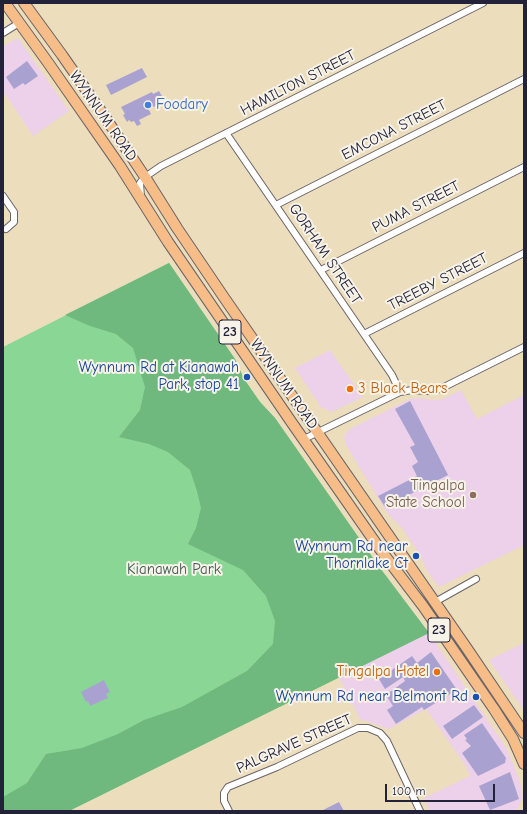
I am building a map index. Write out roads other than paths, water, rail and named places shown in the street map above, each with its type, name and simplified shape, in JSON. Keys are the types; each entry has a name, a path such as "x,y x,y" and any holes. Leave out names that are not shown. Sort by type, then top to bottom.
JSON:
{"main road":[{"name":"WYNNUM ROAD","path":"5,3 73,98 141,198 168,242 304,440 382,552 423,606 494,709 513,739 524,764"},
{"name":"WYNNUM ROAD","path":"24,3 62,55 145,177 223,296 485,674 524,733"},
{"path":"217,314 223,309 223,296"},
{"name":"23","path":"485,674 524,720"}],"street":[{"name":"HAMILTON STREET","path":"145,177 161,166 483,3"},
{"path":"3,33 19,23"},
{"name":"EMCONA STREET","path":"276,205 524,78"},
{"name":"GORHAM STREET","path":"226,133 392,375 400,392"},
{"name":"PUMA STREET","path":"321,270 524,167"},
{"path":"141,198 140,183 145,177"},
{"path":"3,196 14,212 14,222 6,228"},
{"name":"TREEBY STREET","path":"364,334 524,253"},
{"path":"304,440 400,392 440,389 524,347"},
{"path":"435,602 476,579"},
{"name":"PALGRAVE STREET","path":"229,811 224,801 224,793 228,787 277,767 358,728 368,728 380,733 387,741 420,811"}],"place":[{"name":"Foodary","path":"148,105"},
{"name":"Wynnum Rd at Kianawah Park, stop 41","path":"247,377"},
{"name":"3 Black Bears","path":"350,389"},
{"name":"Tingalpa State School","path":"473,495"},
{"name":"Wynnum Rd near Thornlake Ct","path":"416,556"},
{"name":"Tingalpa Hotel","path":"437,672"},
{"name":"Wynnum Rd near Belmont Rd","path":"476,697"}],"park label":[{"name":"Kianawah Park","path":"174,570"}]}
